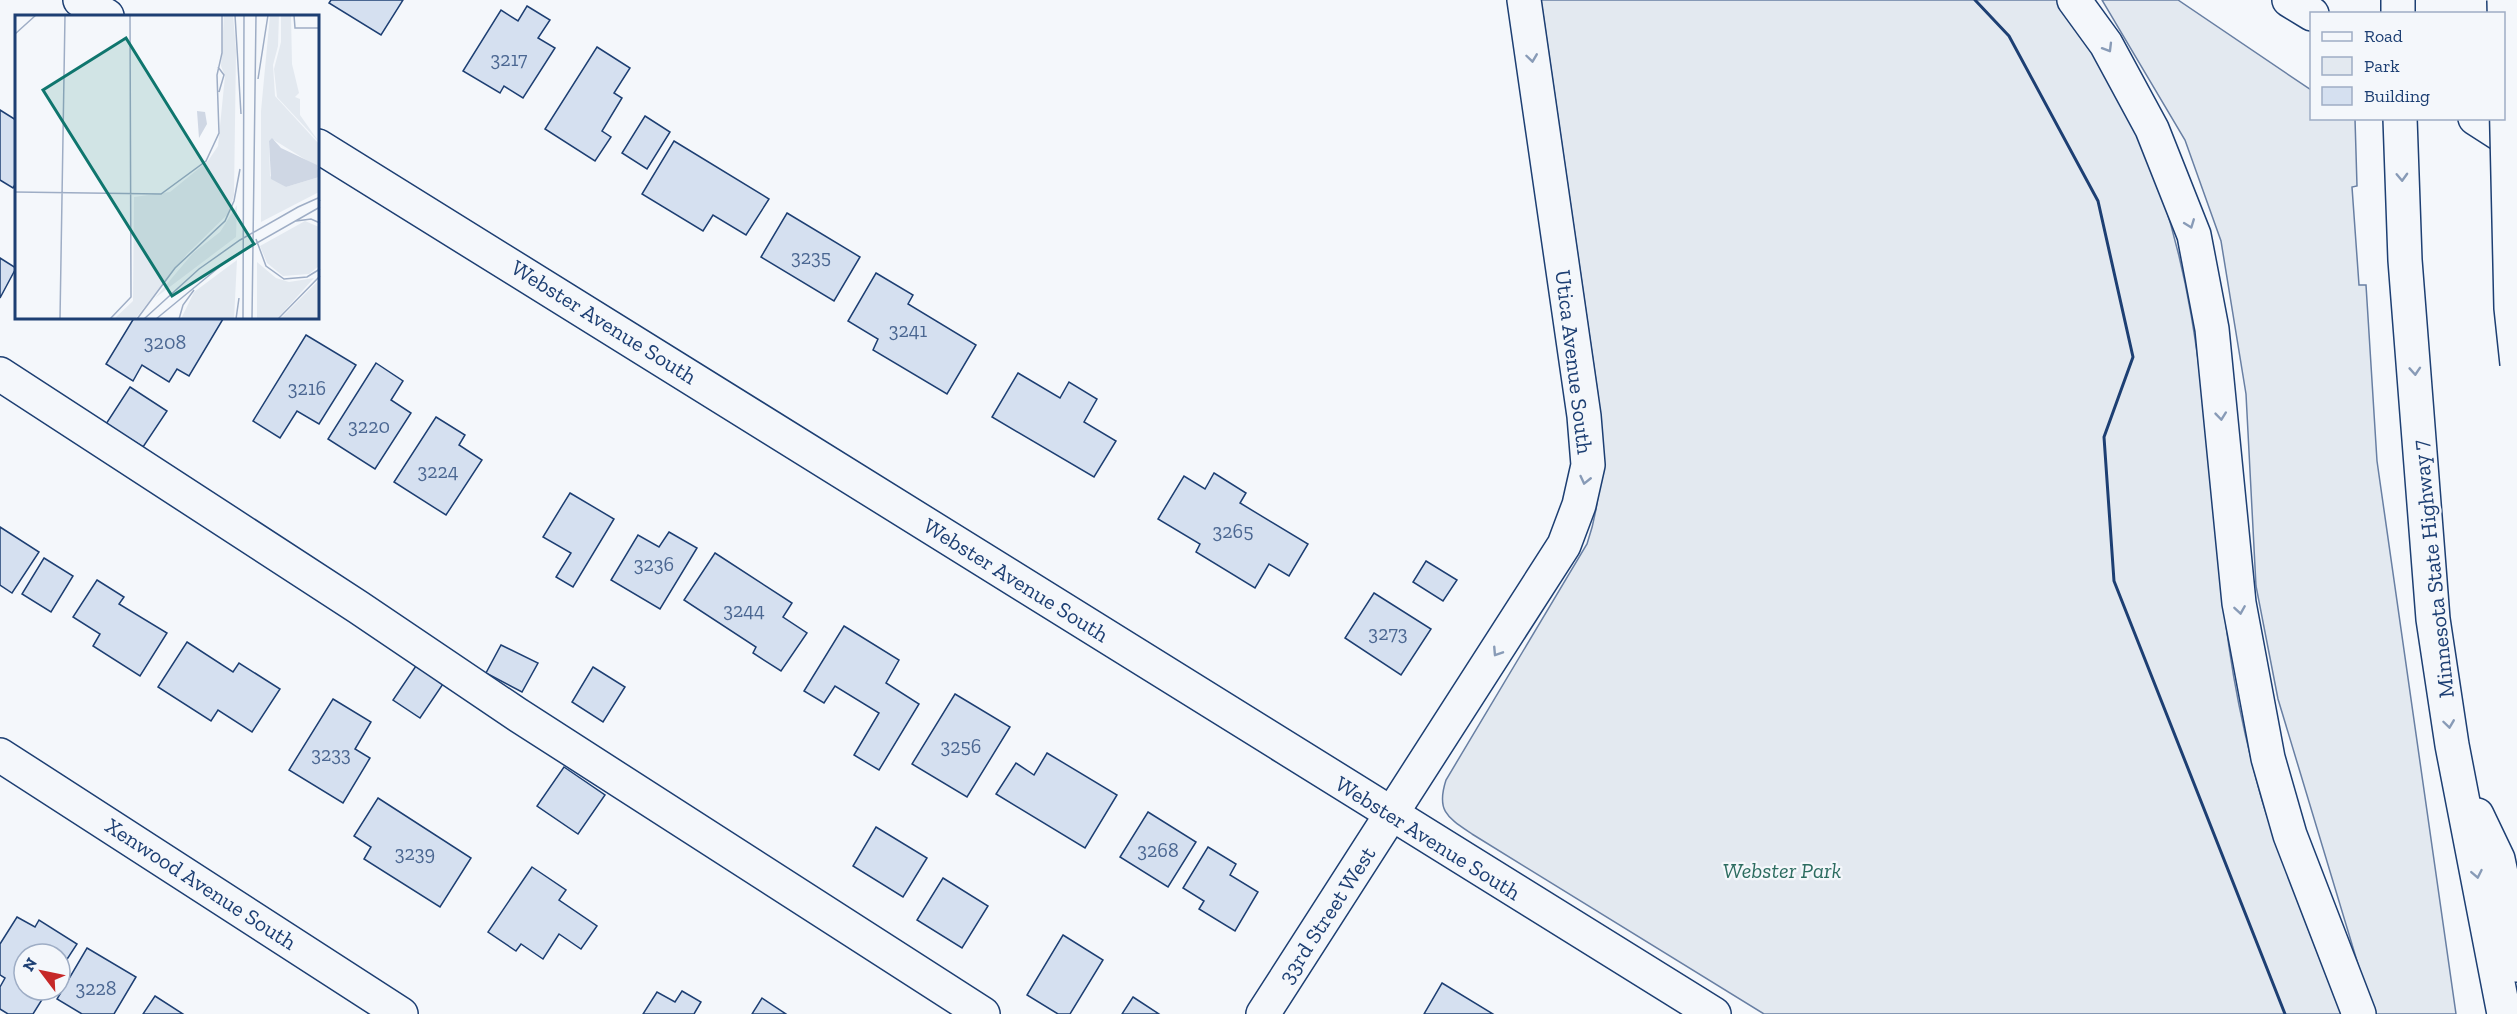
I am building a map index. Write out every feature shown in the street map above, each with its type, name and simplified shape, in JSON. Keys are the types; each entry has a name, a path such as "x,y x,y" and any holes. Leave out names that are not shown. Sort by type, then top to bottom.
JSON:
{"main road":[{"path":"80,0 105,15"},
{"name":"Utica Avenue South","path":"1391,816 1564,545 1579,505 1588,465 1584,416 1524,0"},
{"path":"2074,0 2106,44 2152,129 2194,235 2212,329 2239,603 2266,748 2290,835 2359,1014"},
{"path":"2289,0 2310,13"},
{"path":"2496,0 2517,14"},
{"path":"2505,44 2511,308 2517,364"},
{"name":"Minnesota State Highway 7","path":"2400,120 2405,260 2433,619 2458,776 2504,1014"},
{"path":"2478,120 2517,145"},
{"name":"Webster Avenue South","path":"320,147 546,285 1391,816 1714,1014"},
{"path":"0,374 338,594 518,715 983,1014"},
{"name":"Xenwood Avenue South","path":"0,755 401,1014"},
{"path":"2458,776 2498,859 2513,931 2517,965"},
{"name":"33rd Street West","path":"1263,1014 1391,816"}],"green space":[{"name":"Webster Park","path":"1541,0 2059,0 2122,102 2140,138 2163,199 2180,261 2193,325 2202,389 2221,583 2242,721 2262,802 2342,1014 1764,1014 1472,834 1450,818 1442,799 1446,780 1587,544 1593,526 1599,489 1601,452 1598,395"},
{"path":"2102,0 2178,0 2310,89 2310,120 2355,120 2357,186 2352,187 2359,285 2366,285 2377,461 2456,1014 2373,1014 2278,699 2256,586 2246,394 2221,241 2185,140"}],"building":[{"path":"331,0 403,0 381,35 329,3"},
{"path":"527,6 550,20 538,38 555,48 523,98 504,86 500,93 463,71 501,10 518,21"},
{"path":"597,47 630,68 614,93 622,98 602,131 611,137 595,161 545,129"},
{"path":"0,110 15,119 15,185 13,188 0,180"},
{"path":"645,116 670,132 647,169 622,153"},
{"path":"674,141 769,199 746,235 713,215 703,231 642,194"},
{"path":"787,213 860,257 834,301 761,257"},
{"path":"0,258 15,267 15,270 0,298"},
{"path":"876,273 913,295 908,304 976,345 947,394 873,350 878,339 848,321"},
{"path":"133,320 222,320 189,376 177,369 169,382 142,365 133,381 106,364"},
{"path":"306,335 356,365 319,424 297,411 280,438 253,421"},
{"path":"376,363 403,381 391,400 411,413 375,469 328,439"},
{"path":"1018,373 1060,398 1069,382 1097,399 1084,422 1116,441 1094,477 992,417"},
{"path":"130,387 167,411 143,447 106,424"},
{"path":"436,417 465,435 459,445 482,460 446,515 394,482"},
{"path":"1214,473 1246,493 1240,503 1308,544 1289,576 1269,564 1255,588 1196,552 1200,544 1158,519 1184,476 1205,489"},
{"path":"570,493 614,519 573,587 556,577 571,553 543,537"},
{"path":"0,527 39,552 12,593 0,585"},
{"path":"669,532 697,548 660,609 611,580 638,535 659,547"},
{"path":"715,553 792,603 783,617 807,633 781,671 753,653 756,647 684,600"},
{"path":"44,558 73,576 51,612 22,594"},
{"path":"1426,561 1457,580 1443,601 1413,582"},
{"path":"97,580 124,597 119,604 167,633 140,676 93,646 100,634 73,617"},
{"path":"1374,593 1431,629 1401,675 1345,638"},
{"path":"844,626 899,660 886,683 919,704 879,770 854,755 879,713 835,686 824,703 804,691"},
{"path":"187,642 233,672 239,663 280,689 252,732 218,710 211,721 158,687"},
{"path":"501,645 538,663 522,692 486,673"},
{"path":"418,663 445,681 420,718 393,700"},
{"path":"593,667 625,687 603,722 572,702"},
{"path":"955,694 1010,727 967,797 912,764"},
{"path":"333,699 371,722 355,749 370,758 343,803 289,770"},
{"path":"1047,753 1117,795 1085,848 996,794 1016,763 1034,775"},
{"path":"564,767 605,795 578,834 537,806"},
{"path":"378,798 471,858 440,907 364,859 371,847 354,836"},
{"path":"1148,812 1196,842 1168,887 1120,857"},
{"path":"876,827 927,858 903,897 853,866"},
{"path":"1208,847 1236,864 1230,875 1258,892 1235,931 1199,909 1204,901 1183,888"},
{"path":"532,867 566,890 559,900 597,926 581,949 559,934 543,959 521,944 516,951 488,932"},
{"path":"943,878 988,906 962,948 917,920"},
{"path":"17,917 35,927 39,920 77,944 72,952 72,942 12,942 12,1002 40,1002 33,1014 8,1014 0,1009 0,987 5,978 0,975 0,944"},
{"path":"1063,935 1103,960 1070,1014 1058,1014 1027,995"},
{"path":"87,948 136,977 114,1014 82,1014 62,1002 72,1002 72,974"},
{"path":"1442,983 1493,1014 1424,1014"},
{"path":"682,991 701,1002 694,1014 643,1014 657,992 675,1002"},
{"path":"155,996 183,1014 143,1014"},
{"path":"1133,997 1159,1014 1122,1014"},
{"path":"762,998 786,1014 752,1014"}],"wall":[{"path":"1975,0 2009,36 2098,201 2133,357 2104,437 2114,581 2285,1014"}]}
